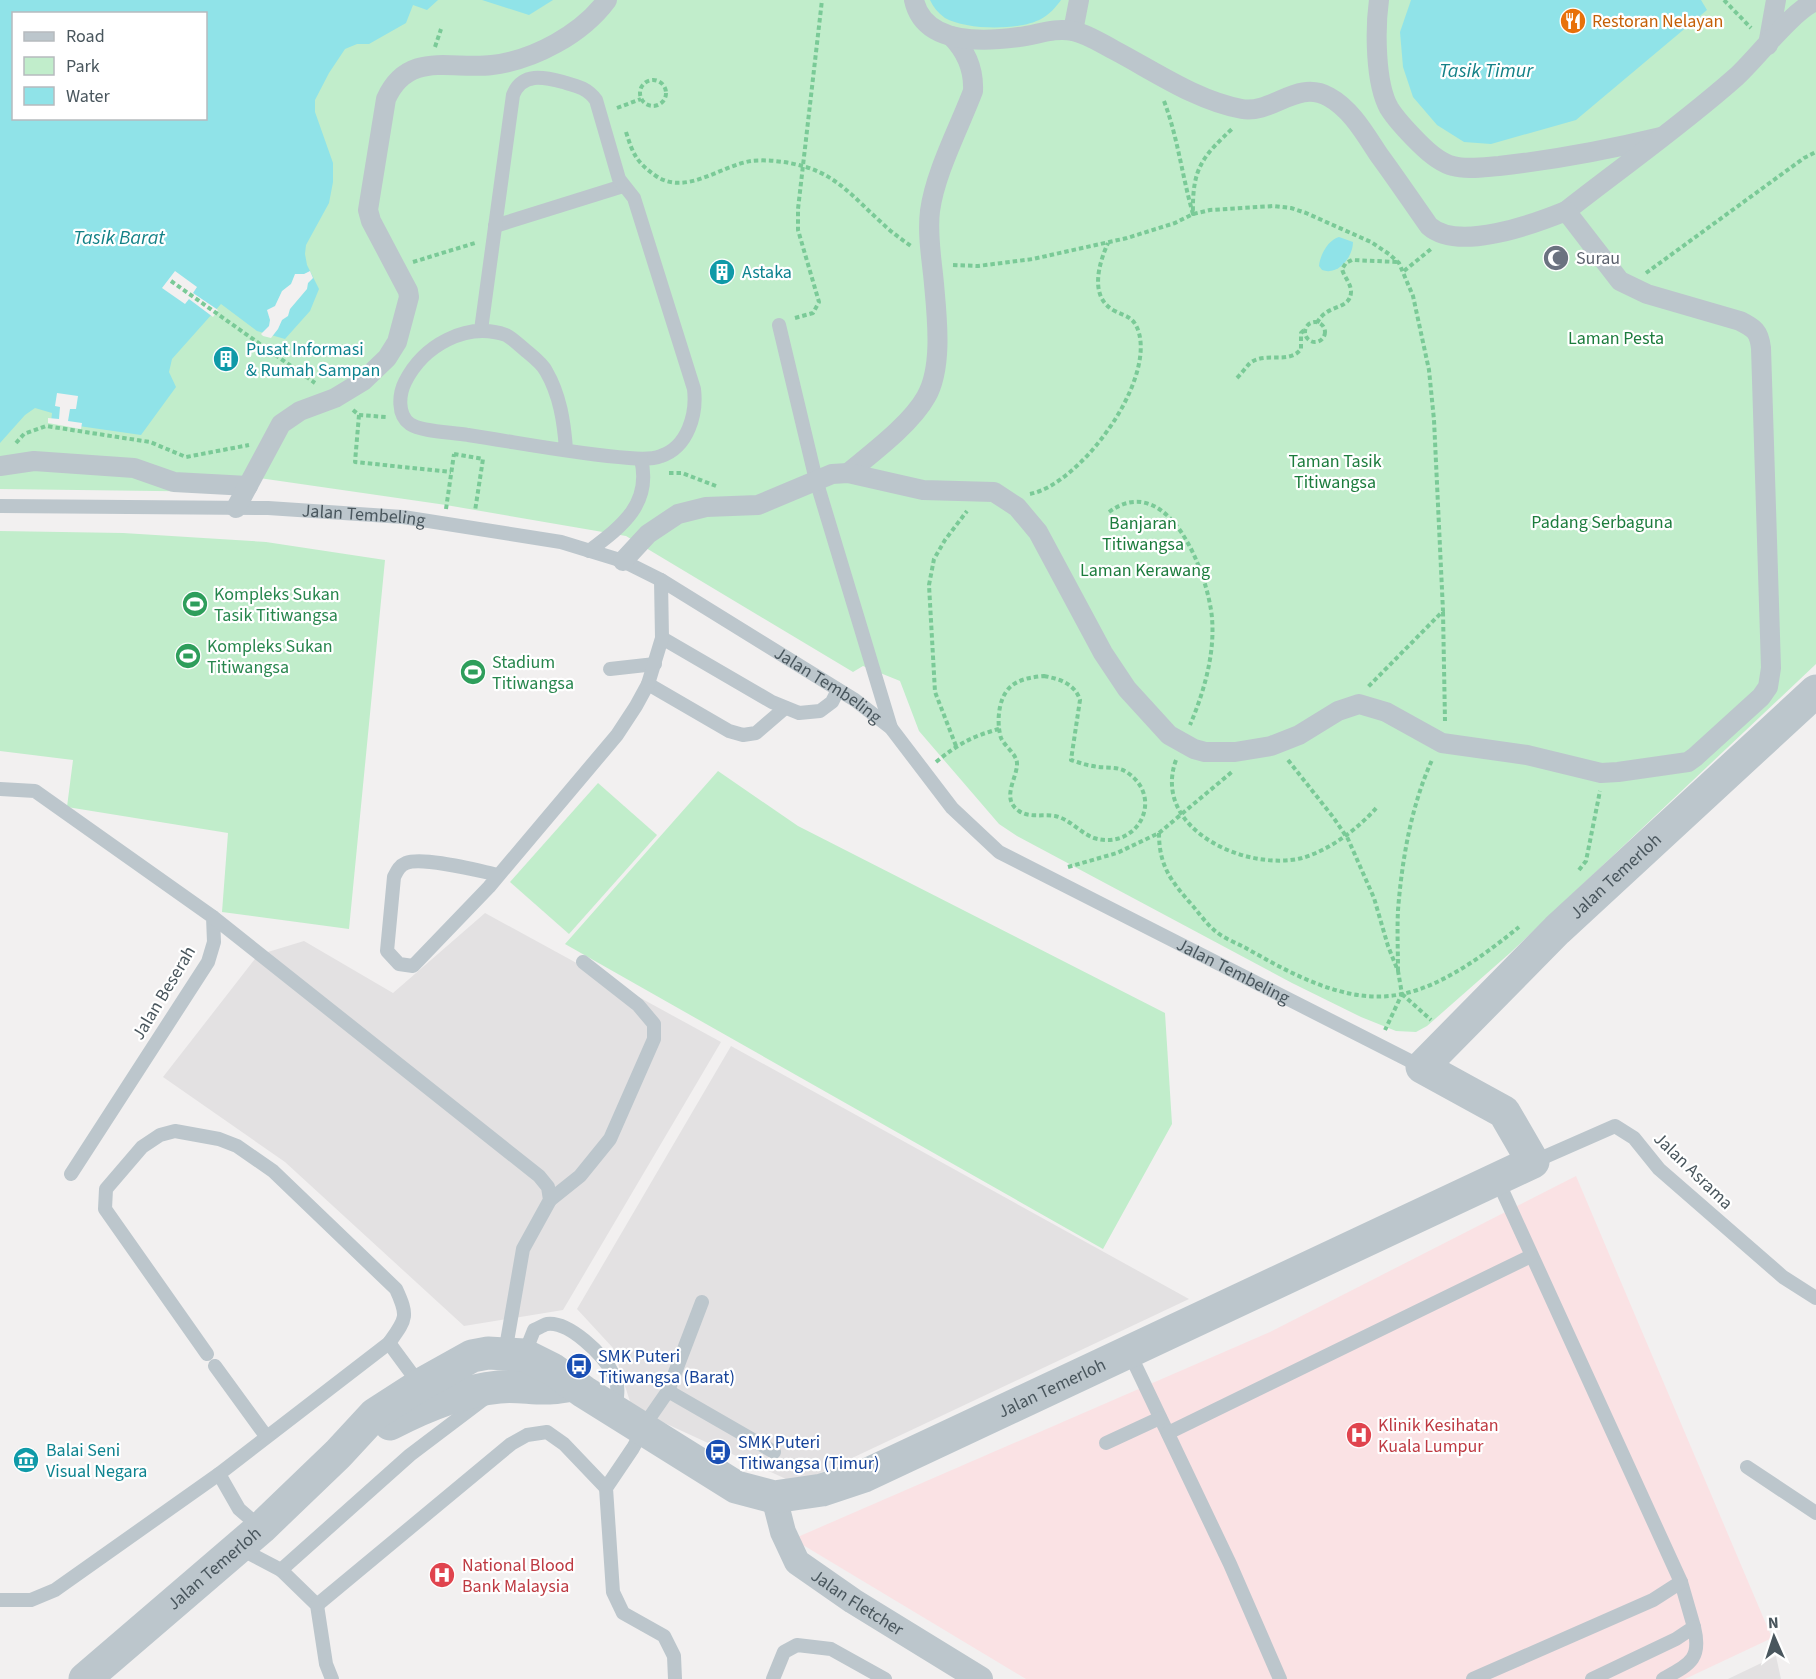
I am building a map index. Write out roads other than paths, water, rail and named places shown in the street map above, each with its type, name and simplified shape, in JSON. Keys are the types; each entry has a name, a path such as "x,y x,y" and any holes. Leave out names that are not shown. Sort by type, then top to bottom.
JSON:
{"street":[{"path":"236,508 281,424 300,411 335,398 363,381 378,369 397,342 409,297 408,291 371,221 368,210 386,99 394,84 407,72 425,66 493,65 542,51 559,43 607,0"},
{"path":"848,473 896,432 919,407 930,388 935,361 937,318 929,228 930,211 941,174 973,91 974,80 960,45 951,36 927,25 918,14 914,0"},
{"path":"1072,31 1079,0"},
{"path":"1379,0 1378,53 1381,83 1389,108 1430,154 1453,166 1481,167 1525,163 1601,151 1661,137"},
{"path":"1768,45 1776,0"},
{"path":"951,36 1001,39 1053,30 1072,31 1093,39 1191,91 1227,105 1254,110 1305,91 1326,95 1337,102 1355,121 1429,226 1443,234 1482,236 1543,220 1566,211 1737,76 1792,20 1816,2"},
{"path":"623,561 648,534 678,514 706,507 746,506 771,501 832,474 848,473 923,490 988,492 1005,498 1027,516 1038,532 1115,674 1143,708 1169,735 1182,744 1205,752 1235,752 1263,747 1299,735 1348,706 1359,704 1374,707 1445,743 1527,755 1601,773 1688,762 1761,697 1771,678 1760,337 1752,327 1740,321 1647,294 1620,281 1566,211"},
{"path":"0,466 34,461 134,468 174,482 248,486"},
{"name":"Jalan Temerloh","path":"1422,1067 1557,930 1816,691"},
{"name":"Jalan Tembeling","path":"1422,1067 1504,1112 1533,1162"},
{"name":"Jalan Temerloh","path":"85,1679 250,1538 338,1454 375,1414 472,1356 514,1354 552,1369 573,1385 736,1487 774,1497 822,1490 864,1476 1533,1162"},
{"path":"506,1386 514,1354"},
{"name":"Jalan Temerloh","path":"338,1454 410,1413 451,1398 506,1386 548,1388 573,1385"},
{"name":"Jalan Fletcher","path":"774,1497 783,1532 797,1562 853,1600 980,1679"}],"lane":[{"path":"481,330 513,95 520,84 533,78 542,77 582,87 596,100 616,172 623,186 634,198 694,389 695,402 690,427 673,450 660,457 641,459 566,449 419,427 410,424 405,418 400,399 403,387 415,363 433,347 459,334 481,330 508,336 546,369 558,398 566,449"},
{"path":"494,232 623,186"},
{"path":"783,323 816,480 891,728"},
{"path":"589,551 634,511 640,498 645,475 641,459"},
{"name":"Jalan Tembeling","path":"0,506 236,508 402,517 561,542 623,561 661,580 855,700 891,728 952,808 999,852 1422,1067"},
{"path":"499,875 419,861 405,863 394,877 387,951 399,964 413,966 499,875 617,735 648,684 655,664 662,638 661,580"},
{"path":"662,638 785,708 799,712 820,711 832,702 838,690"},
{"path":"610,669 655,664"},
{"path":"648,684 729,731 743,735 756,733 785,708"},
{"path":"0,789 35,791 213,917 539,1176 548,1187 550,1200"},
{"name":"Jalan Beserah","path":"71,1174 208,962 214,942 213,917"},
{"path":"514,1354 523,1248 550,1200 580,1176 610,1139 654,1039 654,1024 638,1005 583,962"},
{"name":"Jalan Asrama","path":"1533,1162 1615,1126 1634,1138 1659,1169 1783,1277 1816,1298"},
{"path":"0,1600 31,1600 55,1590 219,1474 389,1342 404,1322 405,1307 396,1289 273,1171 237,1146 219,1139 176,1131 160,1135 142,1147 105,1189 105,1209 266,1436"},
{"path":"1497,1179 1544,1277 1681,1582 1698,1644 1695,1656 1683,1668 1663,1679"},
{"path":"1168,1433 1532,1256"},
{"path":"675,1679 674,1656 664,1636 623,1613 613,1592 606,1488 668,1391 702,1302"},
{"path":"514,1354 534,1330 547,1324 564,1327 573,1332 589,1345 613,1373 618,1390 615,1411"},
{"path":"389,1342 420,1385"},
{"path":"1129,1352 1230,1564 1280,1679"},
{"path":"281,1570 410,1455 506,1386"},
{"path":"668,1391 774,1452"},
{"path":"1106,1443 1160,1418"},
{"path":"317,1605 512,1444 527,1435 547,1432 564,1444 606,1488"},
{"path":"1748,1467 1816,1513"},
{"path":"219,1474 239,1509 250,1538 317,1605 326,1664 332,1679"},
{"path":"1473,1679 1653,1600 1681,1582"},
{"path":"1592,1679 1676,1639 1694,1627"},
{"path":"773,1679 784,1652 797,1645 831,1649 885,1679"}],"water":[{"name":"Tasik Barat","path":"0,0 438,0 427,10 413,5 406,23 369,44 357,44 345,49 315,100 315,112 333,163 333,182 329,203 306,245 307,265 319,289 310,311 285,339 257,331 221,304 172,359 169,372 176,387 141,435 51,422 52,413 35,408 25,415 0,443"},
{"path":"482,0 553,0 529,15"},
{"path":"930,0 1061,0 1041,19 1020,26 993,28 966,25 945,18"},
{"name":"Tasik Timur","path":"1411,0 1701,0 1707,10 1576,120 1491,144 1464,142 1437,125 1413,97 1403,67 1400,32"},
{"path":"1339,237 1353,242 1350,254 1339,268 1322,270 1319,266 1323,253 1331,241"}],"place":[{"name":"Restoran Nelayan","path":"1573,21"},
{"name":"Surau","path":"1556,258"},
{"name":"Astaka","path":"722,272"},
{"name":"Pusat Informasi & Rumah Sampan","path":"226,359"},
{"name":"Kompleks Sukan Tasik Titiwangsa","path":"195,604"},
{"name":"Kompleks Sukan Titiwangsa","path":"188,656"},
{"name":"Stadium Titiwangsa","path":"473,672"},
{"name":"SMK Puteri Titiwangsa (Barat)","path":"579,1366"},
{"name":"Klinik Kesihatan Kuala Lumpur","path":"1359,1435"},
{"name":"SMK Puteri Titiwangsa (Timur)","path":"718,1452"},
{"name":"Balai Seni Visual Negara","path":"26,1460"},
{"name":"National Blood Bank Malaysia","path":"442,1575"}],"park label":[{"name":"Laman Pesta","path":"1616,338"},
{"name":"Taman Tasik Titiwangsa","path":"1335,471"},
{"name":"Padang Serbaguna","path":"1602,522"},
{"name":"Banjaran Titiwangsa","path":"1143,533"},
{"name":"Laman Kerawang","path":"1145,570"}]}
